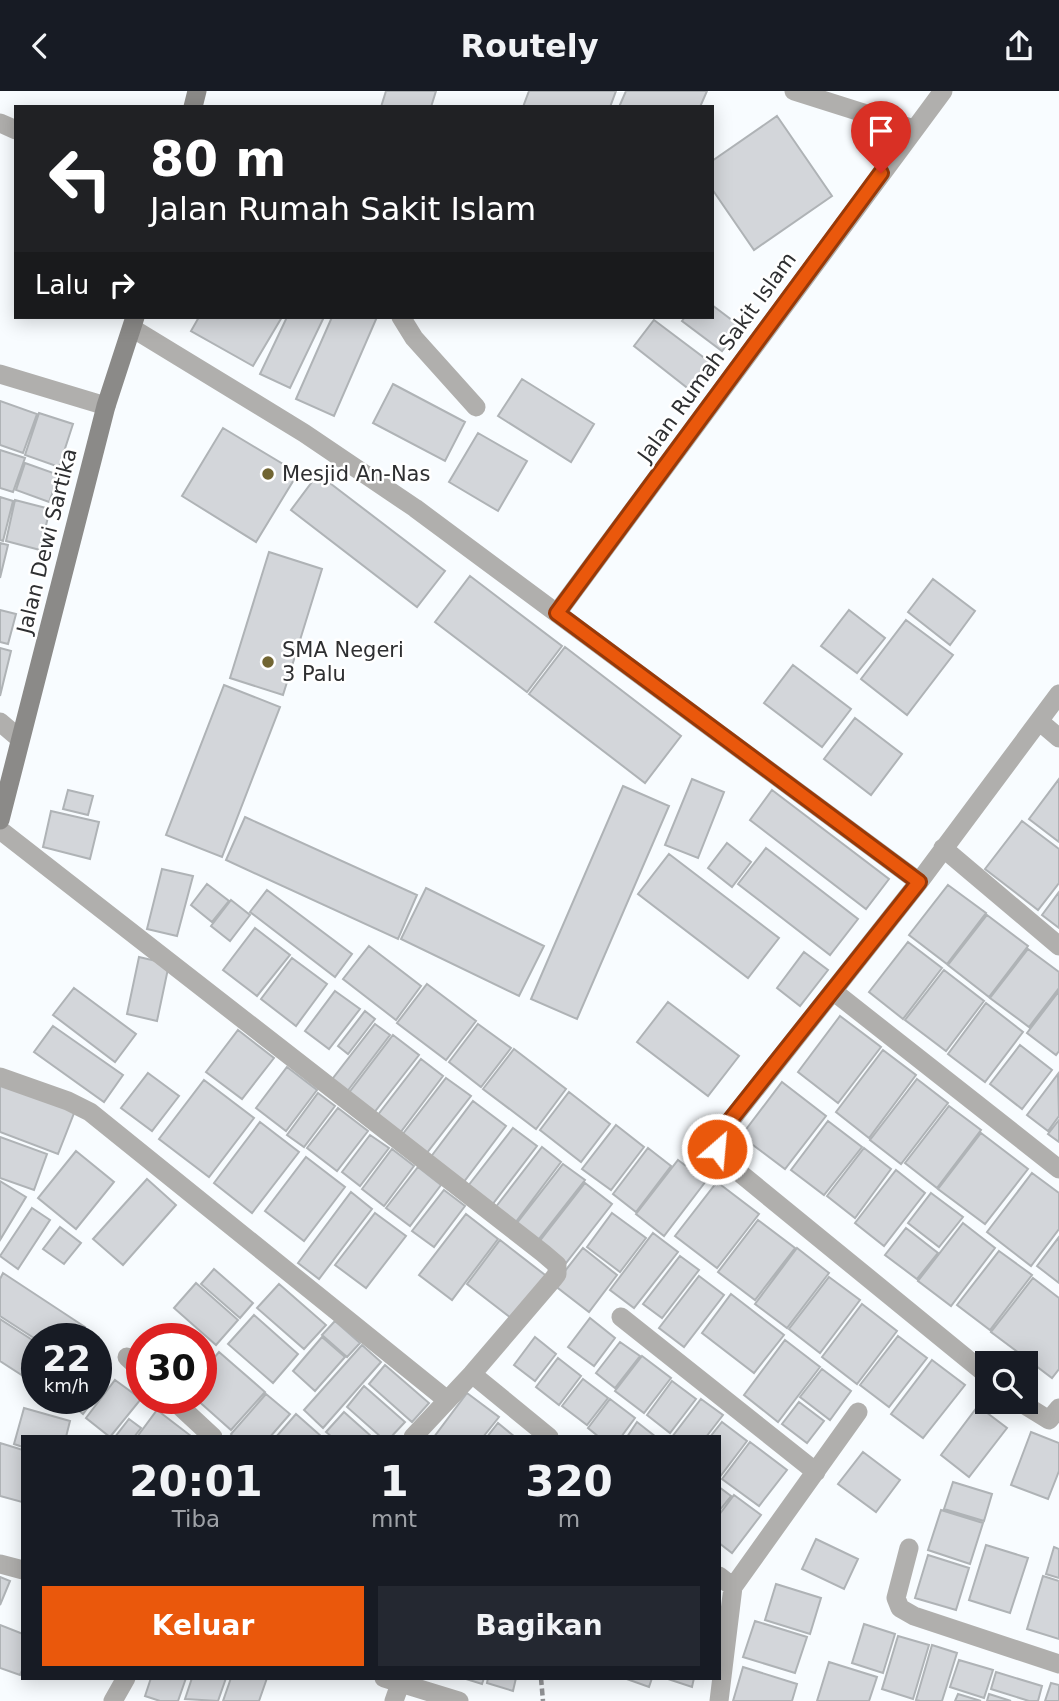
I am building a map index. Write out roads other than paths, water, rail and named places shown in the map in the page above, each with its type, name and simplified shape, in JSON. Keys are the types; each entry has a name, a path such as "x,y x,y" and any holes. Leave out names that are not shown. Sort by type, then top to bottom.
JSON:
{"main road":[{"name":"Jalan Dewi Sartika","path":"0,820 106,405 134,322"}],"street":[{"path":"794,91 914,129"},
{"name":"Jalan Rumah Sakit Islam","path":"557,613 943,91"},
{"path":"402,319 414,338 476,407"},
{"path":"134,322 415,508 919,882"},
{"path":"0,374 106,405"},
{"path":"975,1365 719,1155 717,1149 720,1133 919,882 1059,694"},
{"path":"1039,721 1059,737"},
{"path":"0,722 20,739"},
{"path":"0,830 554,1262 557,1274 472,1374 415,1435"},
{"path":"943,848 1059,946"},
{"path":"833,991 1059,1169"},
{"path":"0,1077 68,1101 90,1112 447,1400"},
{"path":"621,1317 817,1472"},
{"path":"472,1374 547,1435"},
{"path":"1038,1410 1055,1417"},
{"path":"721,1667 726,1581 817,1472 858,1412"},
{"path":"188,1414 211,1435"},
{"path":"909,1549 896,1598 900,1608 914,1616 1059,1664"},
{"path":"0,1564 21,1569"},
{"path":"113,1701 125,1680"},
{"path":"719,1701 720,1680"},
{"path":"392,1688 458,1701"}],"place":[{"name":"Mesjid An-Nas","path":"268,474"},
{"name":"SMA Negeri 3 Palu","path":"268,662"}]}
